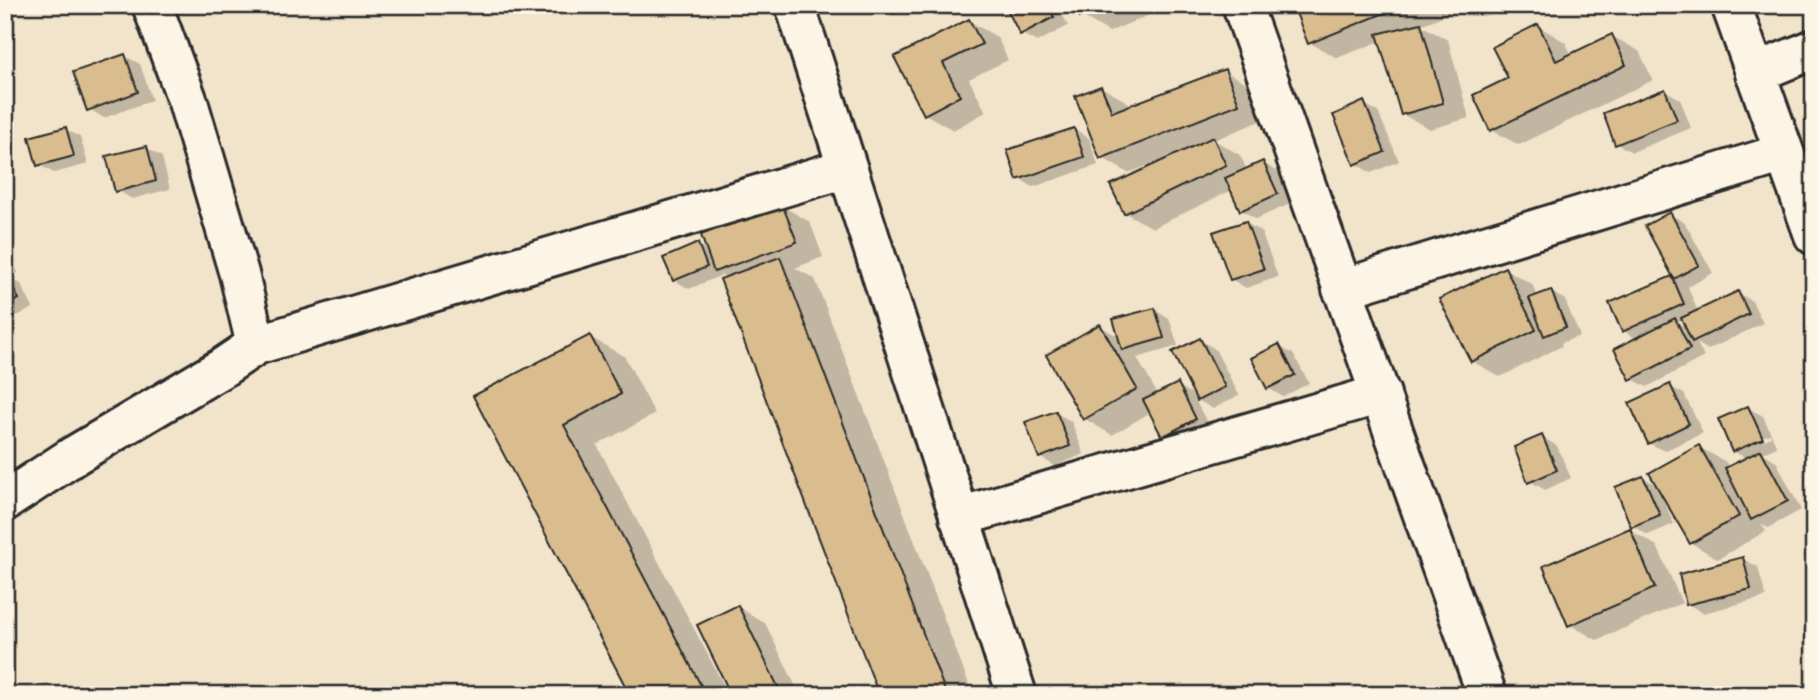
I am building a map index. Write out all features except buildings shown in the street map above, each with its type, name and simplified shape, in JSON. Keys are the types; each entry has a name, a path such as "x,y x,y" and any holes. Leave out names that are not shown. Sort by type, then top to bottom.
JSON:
{"street":[{"path":"152,5 188,102 239,274 256,345"},
{"path":"795,5 1017,695"},
{"path":"1242,5 1487,695"},
{"path":"1731,5 1814,234"},
{"path":"1755,73 1814,49"},
{"path":"1342,289 1784,153"},
{"path":"5,501 75,454 222,368 256,345 847,168"},
{"path":"959,517 1381,394"}]}
